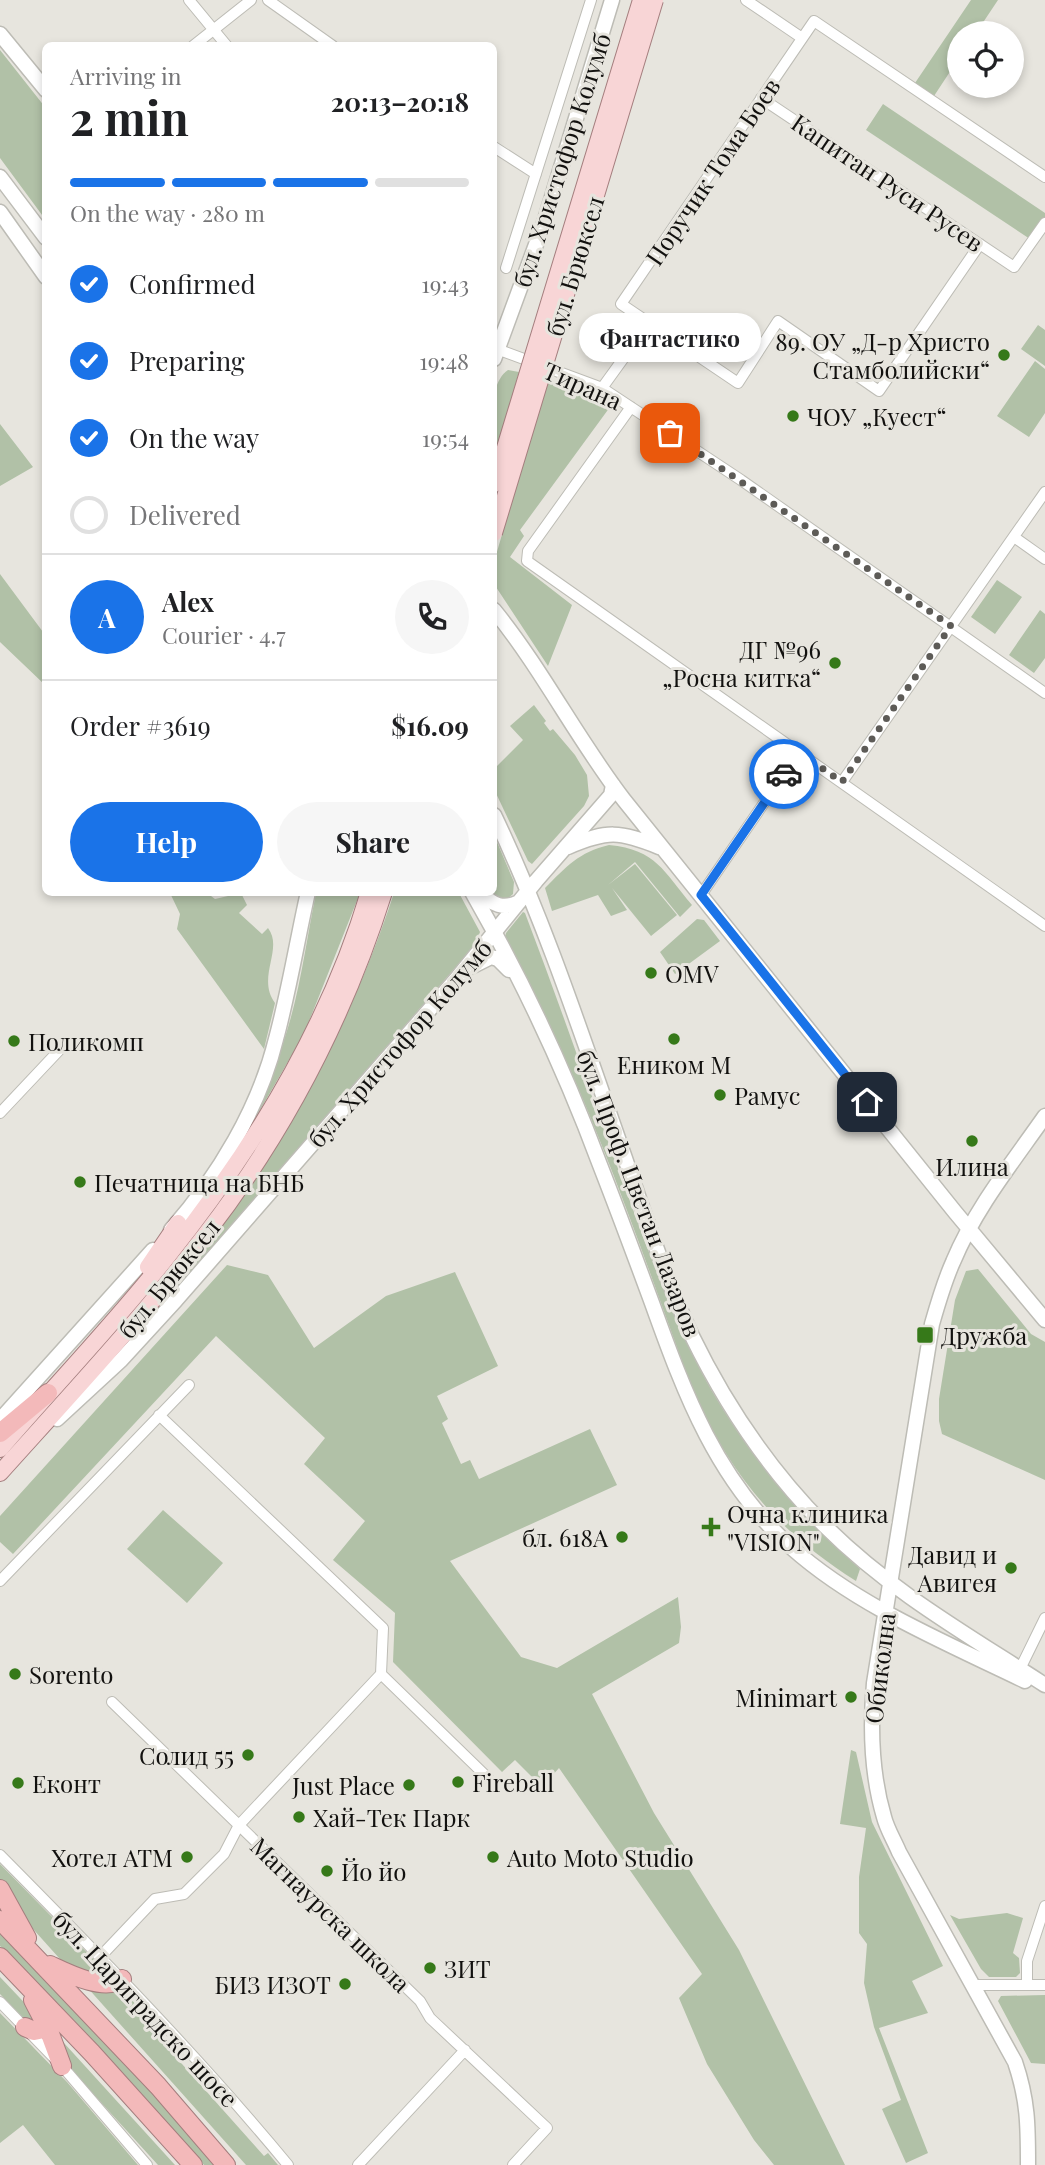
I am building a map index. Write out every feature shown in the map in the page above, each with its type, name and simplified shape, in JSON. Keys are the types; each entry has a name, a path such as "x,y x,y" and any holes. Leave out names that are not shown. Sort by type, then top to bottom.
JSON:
{"highway":[{"path":"0,1433 48,1393"},
{"path":"0,1889 39,1958 83,1979 108,1984 115,1984 121,1979"},
{"name":"бул. Цариградско шосе","path":"0,1920 159,2086 226,2165"},
{"path":"0,1957 134,2098 192,2165"},
{"path":"21,1978 44,2020 62,2066"},
{"path":"25,2027 39,2030 44,2020"}],"main road":[{"name":"бул. Христофор Колумб","path":"497,347 545,220 612,0"},
{"name":"бул. Брюксел","path":"497,474 641,0"},
{"name":"бул. Брюксел","path":"497,523 655,0"},
{"path":"0,34 42,85"},
{"path":"0,177 42,233"},
{"path":"0,212 42,271"},
{"path":"497,614 613,785 661,848 969,1230 1045,1320"},
{"name":"бул. Христофор Колумб","path":"7,1453 104,1377 130,1350 458,977 611,795 613,785"},
{"name":"бул. Проф. Цветан Лазаров","path":"497,823 655,1245 701,1354 749,1433 780,1476 824,1525 890,1584 1045,1685"},
{"path":"564,849 598,834 616,834 661,848"},
{"path":"114,1318 212,1176 259,1091 276,1040 307,896"},
{"name":"бул. Брюксел","path":"114,1318 166,1259 229,1175 330,1014 368,896"},
{"name":"бул. Брюксел","path":"7,1453 159,1294 229,1204 306,1079 330,1014 382,896"},
{"name":"бул. Проф. Цветан Лазаров","path":"474,896 495,932 554,1053 599,1161 679,1379 710,1444 738,1488 781,1537 822,1571 886,1612 1045,1691"},
{"path":"484,896 489,902 499,906 510,906 524,896"},
{"path":"458,977 480,961 491,957 502,962 519,981"},
{"name":"Обиколна","path":"1028,2165 1028,2114 1023,2085 1015,2062 899,1852 884,1818 870,1742 870,1717 932,1324 949,1270 969,1230 1045,1116"},
{"path":"0,1420 178,1223"},
{"name":"бул. Христофор Колумб","path":"0,1473 7,1453 48,1393 114,1318"}],"street":[{"path":"189,0 224,42"},
{"path":"198,42 251,0"},
{"path":"268,0 327,42"},
{"path":"506,268 591,0"},
{"path":"746,0 802,38 814,21 1045,177"},
{"name":"Поручик Тома Боев","path":"649,323 621,304 802,38"},
{"name":"Капитан Руси Русев","path":"761,98 1014,267 1045,223"},
{"path":"497,149 536,174"},
{"path":"602,388 649,323 738,383 778,321 879,391 980,244"},
{"name":"Тирана","path":"497,353 602,388 1045,693"},
{"path":"631,407 528,551 527,561 1045,926"},
{"path":"842,782 1045,492"},
{"path":"1014,537 1045,559"},
{"path":"701,895 799,752"},
{"path":"0,1113 65,1044"},
{"path":"0,1581 188,1384"},
{"path":"100,1957 155,1899 184,1894 224,1854 239,1825 381,1674 383,1628 159,1415"},
{"path":"1020,1669 1045,1618"},
{"path":"381,1674 488,1778"},
{"name":"Магнаурска школа","path":"112,1702 420,2001 430,2018 547,2128 513,2165"},
{"name":"бул. Цариградско шосе","path":"0,1855 214,2078 288,2165"},
{"path":"1027,1985 1027,1961 1045,1906"},
{"path":"974,1984 1045,1985"},
{"path":"0,2002 62,2066 147,2165"},
{"path":"358,2165 464,2050"}],"green space":[{"path":"971,0 998,0 984,21 957,21"},
{"path":"947,36 947,76 934,96 915,83"},
{"path":"0,50 42,103 42,215 0,158"},
{"path":"883,104 1045,213 1045,223 1033,241 866,130"},
{"path":"1038,325 1045,330 1045,366 1021,349"},
{"path":"1035,361 1045,369 1045,413 1029,437 997,416"},
{"path":"508,370 519,372 497,448 497,385"},
{"path":"547,380 592,396 610,407 520,530 524,536 510,557 572,605 548,666 497,589 497,552"},
{"path":"0,424 33,467 0,486"},
{"path":"0,574 42,631 42,682 0,642"},
{"path":"997,580 1022,597 995,634 971,617"},
{"path":"1040,610 1045,614 1045,658 1034,673 1009,655"},
{"path":"534,705 550,731 553,729 575,755 587,775 589,796 584,806 532,864 528,861 497,795 497,766 523,740 510,726"},
{"path":"497,842 514,882 513,894 505,901 494,896 497,896"},
{"path":"609,845 649,857 666,872 692,905 680,917 635,862 608,885 635,864 677,915 651,936 612,888 627,910 611,916 598,895 552,911 545,888 581,856"},
{"path":"171,896 211,896 215,899 242,896 247,905 239,913 262,934 268,928 273,945 268,983 275,1003 264,1049 177,929 180,914"},
{"path":"315,896 359,896 304,1034 234,1155 284,1040 299,986"},
{"path":"393,896 461,896 480,932 475,945 155,1313 91,1381 215,1236 257,1177 325,1060 345,1019"},
{"path":"523,912 651,1258 698,1365 743,1440 779,1486 818,1529 860,1569 856,1581 803,1543 760,1500 725,1452 694,1395 631,1220 585,1105 534,992 505,937"},
{"path":"697,919 704,920 720,941 675,974 660,952"},
{"path":"227,1265 268,1275 314,1348 386,1296 455,1272 498,1366 437,1396 448,1419 442,1423 461,1464 470,1460 479,1479 590,1429 617,1485 450,1561 521,1657 557,1668 678,1597 681,1627 679,1643 592,1694 654,1813 739,1950 845,2165 774,2165 754,2140 707,2064 679,1998 702,1974 559,1768 542,1787 515,1760 502,1772 393,1662 395,1613 333,1560 365,1521 304,1464 325,1438 216,1336 13,1554 0,1542 0,1516"},
{"path":"978,1269 1031,1334 1045,1342 1045,1480 942,1434 939,1399 955,1300 966,1271"},
{"path":"163,1510 223,1563 187,1603 127,1549"},
{"path":"851,1750 856,1752 872,1822 943,1966 912,1981 928,2013 879,2028 928,2153 906,2163 882,2109 901,2100 874,2027 864,1983 867,1944 859,1933 859,1877 866,1828 840,1824"},
{"path":"0,1864 110,1977 68,1968 25,1920 0,1880"},
{"path":"1007,1913 1023,1918 1013,1953 1019,1958 1020,1973 1016,1977 989,1977 981,1969 950,1915 959,1919"},
{"path":"0,1934 110,2047 216,2165 204,2165 105,2053 0,1946"},
{"path":"0,1977 38,2017 31,2026 0,1994"},
{"path":"91,1985 128,1996 137,2005 133,2009 264,2156 268,2153 278,2165 246,2165 86,1986"},
{"path":"1045,1995 1045,2064 1031,2063 998,2001 1001,1996"},
{"path":"0,2013 67,2082 138,2165 55,2165 23,2125 0,2143"},
{"path":"54,2032 175,2165 158,2165 65,2063"}],"way so far":[{"path":"670,433 951,626 842,782 799,752 784,774"}],"place":[{"name":"89. ОУ „Д-р Христо Стамболийски“","path":"1004,355"},
{"name":"ЧОУ „Куест“","path":"793,416"},
{"name":"Фантастико","path":"670,433"},
{"name":"ДГ №96 „Росна китка“","path":"835,663"},
{"name":"OMV","path":"651,973"},
{"name":"Еником М","path":"674,1039"},
{"name":"Поликомп","path":"14,1041"},
{"name":"Рамус","path":"720,1095"},
{"name":"Илина","path":"972,1141"},
{"name":"Печатница на БНБ","path":"80,1182"},
{"name":"Дружба","path":"925,1335"},
{"name":"Очна клиника \"VISION\"","path":"711,1527"},
{"name":"бл. 618А","path":"622,1537"},
{"name":"Давид и Авигея","path":"1011,1568"},
{"name":"Sorento","path":"15,1674"},
{"name":"Minimart","path":"851,1697"},
{"name":"Солид 55","path":"248,1755"},
{"name":"Fireball","path":"458,1782"},
{"name":"Еконт","path":"18,1783"},
{"name":"Just Place","path":"409,1785"},
{"name":"Хай-Тек Парк","path":"299,1817"},
{"name":"Хотел АТМ","path":"187,1857"},
{"name":"Auto Moto Studio","path":"493,1857"},
{"name":"Йо йо","path":"327,1871"},
{"name":"ЗИТ","path":"430,1968"},
{"name":"БИЗ ИЗОТ","path":"345,1984"}],"route":[{"path":"784,774 701,895 867,1102"}]}
